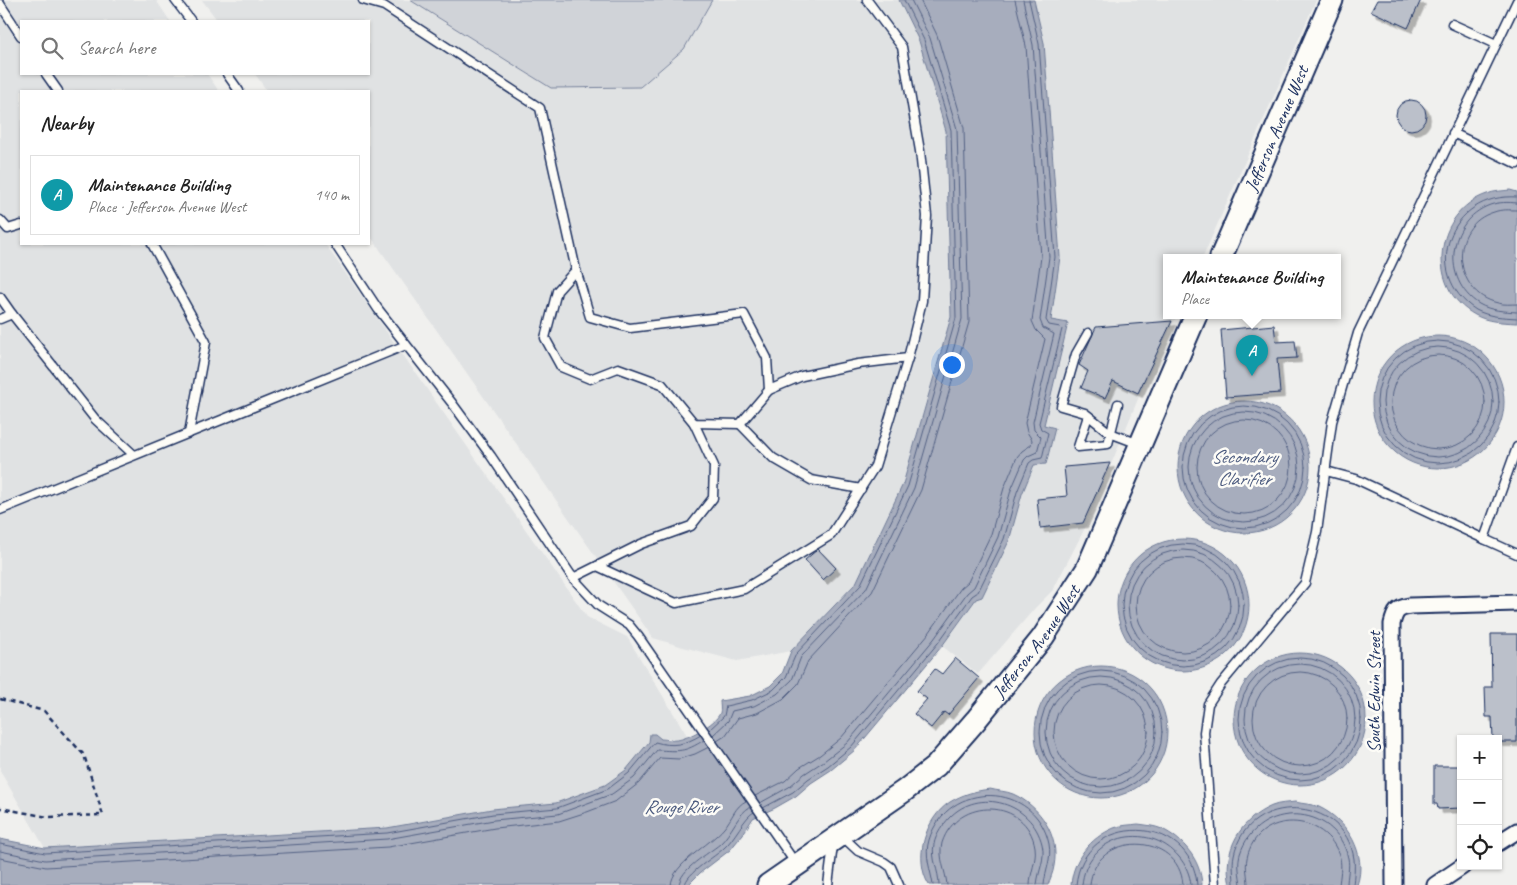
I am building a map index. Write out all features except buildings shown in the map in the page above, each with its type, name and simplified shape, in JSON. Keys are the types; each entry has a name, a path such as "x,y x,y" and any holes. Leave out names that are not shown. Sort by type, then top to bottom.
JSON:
{"main road":[{"name":"Jefferson Avenue West","path":"1222,254 1332,0"},
{"name":"Jefferson Avenue West","path":"768,885 904,791 936,766 1043,637 1087,570 1194,319"}],"street":[{"name":"South Edwin Street","path":"1394,885 1392,624 1397,610 1401,607 1410,606 1510,603"},
{"path":"1502,840 1517,831"},
{"path":"1435,885 1457,870"}],"lane":[{"path":"176,0 190,20"},
{"path":"363,0 384,6 540,108 576,270 590,317 630,328 744,314 767,358 769,390"},
{"path":"597,566 676,603 744,589 831,535 875,466 908,358 922,301 927,216 920,151 902,47 867,0"},
{"path":"1216,885 1204,732 1208,704 1220,684 1305,583 1317,532 1332,422 1358,333 1517,1"},
{"path":"0,4 20,34"},
{"path":"1452,24 1496,44"},
{"path":"47,75 57,90"},
{"path":"228,75 238,90"},
{"path":"1453,133 1517,164"},
{"path":"0,220 4,230 20,225"},
{"path":"153,245 206,342 190,433"},
{"path":"336,245 378,308 452,403 490,456 573,578 606,612 629,625 772,832 797,865"},
{"path":"573,578 641,544 691,526 713,498 714,466 694,423 662,384 618,368 590,379 561,367 545,338 557,292 576,270"},
{"path":"0,297 95,419 134,455"},
{"path":"0,319 12,314"},
{"path":"1088,333 1076,354 1061,406 1085,413 1110,433 1141,444"},
{"path":"0,510 406,345"},
{"path":"740,424 769,390 802,376 858,364 908,358"},
{"path":"1088,416 1078,448 1108,444 1118,404"},
{"path":"694,423 740,424 773,458 811,480 861,488"},
{"path":"1484,539 1517,447"},
{"path":"1326,471 1356,480 1517,554"},
{"path":"828,885 837,837 858,851 892,867 899,885"}],"path":[{"path":"0,699 44,711 84,755 103,815 48,817 0,808"}],"shaded area":[{"path":"0,0 156,0 169,20 20,20 20,75 208,75 218,90 20,90 20,245 326,245 587,617 627,637 688,737 674,741 669,738 661,739 655,734 626,770 605,785 556,803 492,809 387,828 45,848 0,771"},
{"path":"202,0 410,0 551,88 640,87 684,49 712,0 899,0 919,41 946,131 951,317 903,484 856,583 791,651 737,661 653,638 370,235 370,90 266,90 256,75 370,75 370,20 217,20"},
{"path":"410,0 712,0 684,49 640,87 551,88"},
{"path":"1034,0 1316,0 1204,254 1163,254 1163,319 1175,319 1138,399 1084,530 1053,590 978,674 942,646 976,599 982,597 1009,541 1022,494 1034,465 1046,464 1055,428 1044,425 1068,323 1051,320 1060,257 1044,43"}],"water":[{"name":"Rouge River","path":"899,0 1034,0 1044,43 1060,257 1051,320 1068,323 1044,425 1055,428 1046,464 1034,465 1022,494 1009,541 982,597 976,599 942,646 855,750 796,796 753,818 730,850 700,873 688,885 0,885 0,839 45,848 387,828 492,809 556,803 605,785 626,770 649,742 650,734 655,734 661,739 671,740 687,737 713,722 720,712 720,701 750,696 770,686 782,674 791,651 856,583 903,484 951,317 946,131 919,41"},
{"path":"1510,190 1517,192 1517,323 1500,322 1480,317 1459,303 1448,287 1443,270 1442,251 1447,233 1456,217 1469,203 1487,194"},
{"path":"1438,336 1451,337 1463,341 1485,355 1499,377 1503,389 1503,415 1499,427 1485,449 1463,463 1451,467 1438,468 1425,467 1413,463 1391,449 1377,427 1373,415 1372,402 1373,389 1377,377 1391,355 1413,341 1425,337"},
{"name":"Secondary Clarifier","path":"1244,401 1257,402 1269,406 1291,420 1305,442 1309,454 1309,480 1305,492 1291,514 1269,528 1257,532 1244,533 1231,532 1219,528 1197,514 1183,492 1179,480 1178,467 1179,454 1183,442 1197,420 1219,406 1231,402"},
{"path":"1183,539 1196,540 1208,544 1230,558 1244,580 1248,592 1248,618 1244,630 1230,652 1208,666 1196,670 1183,671 1170,670 1158,666 1136,652 1122,630 1118,618 1117,605 1118,592 1122,580 1136,558 1158,544 1170,540"},
{"path":"1300,653 1313,654 1325,658 1347,672 1361,694 1365,706 1365,732 1361,744 1347,766 1325,780 1313,784 1300,785 1287,784 1275,780 1253,766 1239,744 1235,732 1234,719 1235,706 1239,694 1253,672 1275,658 1287,654"},
{"path":"1101,666 1114,667 1126,671 1148,685 1162,707 1166,719 1166,745 1162,757 1148,779 1126,793 1114,797 1101,798 1088,797 1076,793 1054,779 1040,757 1036,745 1035,732 1036,719 1040,707 1054,685 1076,671 1088,667"},
{"path":"990,789 1010,793 1023,799 1032,806 1046,823 1051,833 1055,855 1054,869 1048,885 929,885 924,875 922,852 928,828 934,818 941,809 955,799 969,793"},
{"path":"1295,802 1319,807 1338,820 1346,829 1353,839 1360,862 1357,885 1230,885 1228,872 1231,848 1243,828 1251,819 1272,806"},
{"path":"1138,824 1162,829 1177,838 1190,851 1198,867 1202,885 1071,885 1072,875 1079,858 1097,837 1114,828"}],"place":[{"name":"Maintenance Building","path":"1252,376"}]}
